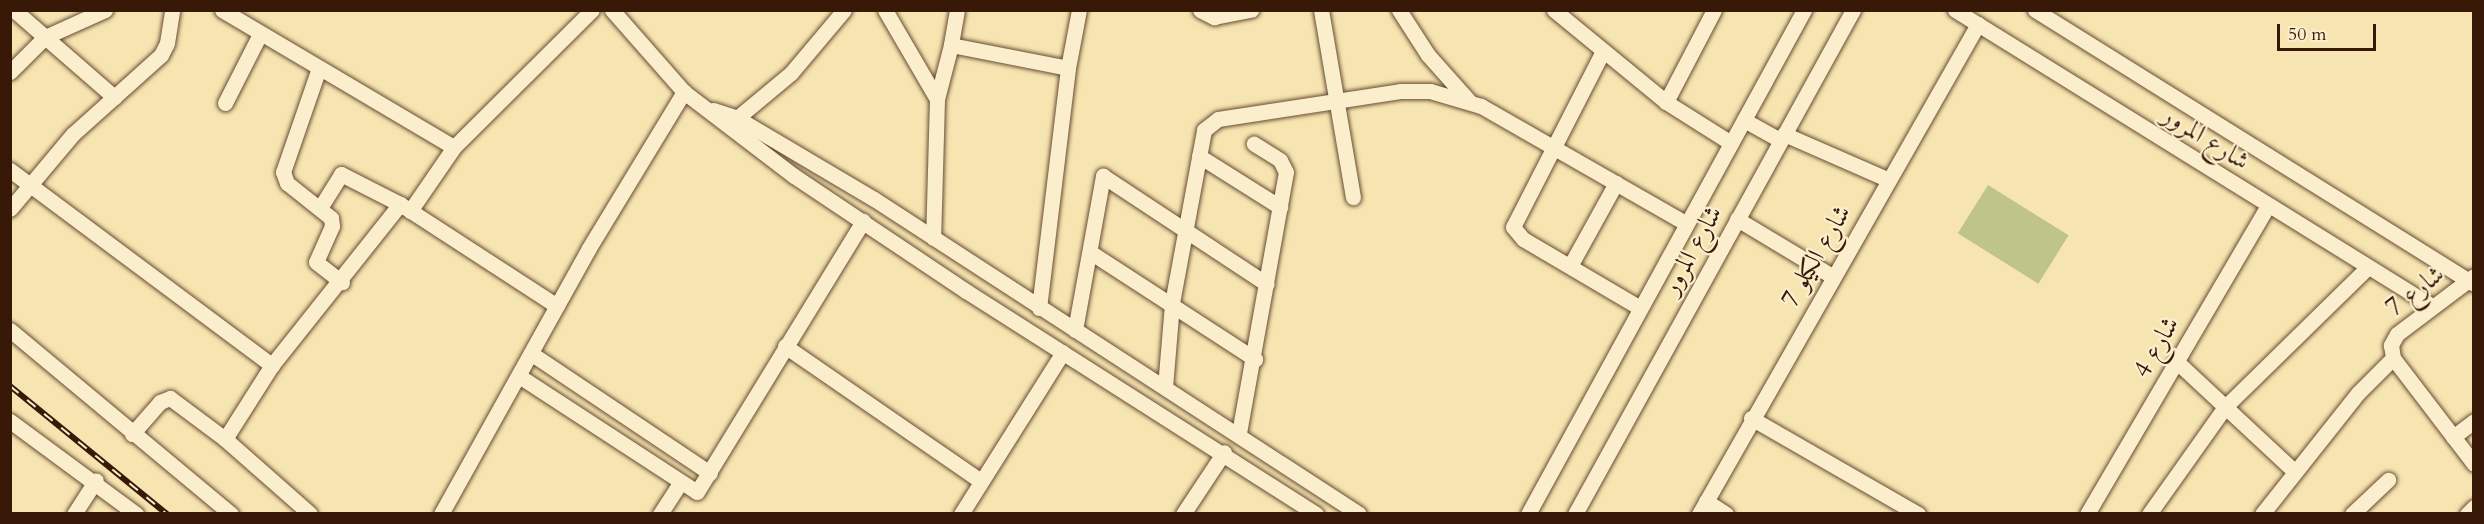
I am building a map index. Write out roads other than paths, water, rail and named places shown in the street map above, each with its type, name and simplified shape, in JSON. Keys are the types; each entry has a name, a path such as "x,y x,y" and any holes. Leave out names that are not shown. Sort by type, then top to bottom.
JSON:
{"street":[{"path":"14,10 114,98"},
{"path":"10,72 45,37 105,10"},
{"path":"10,209 73,134 161,55 167,43 172,10"},
{"path":"222,10 454,147"},
{"path":"225,439 272,366 454,147 592,10"},
{"path":"612,10 684,92 701,107 863,221 1316,513"},
{"path":"885,10 937,99"},
{"path":"933,238 937,99 951,45 957,10"},
{"path":"1039,308 1068,68 1079,10"},
{"path":"1200,10 1214,17 1251,10"},
{"path":"1321,10 1353,197"},
{"path":"1400,10 1428,55 1469,101"},
{"path":"1554,10 1602,52 1666,102 1731,143"},
{"path":"1666,102 1714,10"},
{"name":"شارع المرور","path":"1528,513 1685,223 1804,10"},
{"name":"شارع المرور","path":"1575,513 1853,10"},
{"name":"شارع المرور","path":"1955,10 2432,306"},
{"name":"شارع المرور","path":"2035,10 2472,280"},
{"path":"736,118 791,73 840,12"},
{"name":"شارع الكيلو 7","path":"1702,507 1977,24"},
{"path":"225,103 260,34"},
{"path":"951,45 1068,68"},
{"path":"1602,52 1552,146 1513,227 1517,235 1640,308"},
{"path":"319,68 283,172 288,183 320,208 332,223 316,262 342,282"},
{"path":"1164,387 1172,303 1185,230 1204,130 1212,121 1337,99 1417,90 1469,101 1685,223"},
{"path":"441,513 557,306 684,92"},
{"path":"701,107 736,118 933,238 1039,308 1239,433 1359,513"},
{"path":"1743,120 1887,179"},
{"path":"1239,433 1255,359 1285,165 1254,144"},
{"path":"1199,156 1280,207"},
{"path":"10,170 272,366"},
{"path":"320,208 340,174 405,207 557,306"},
{"path":"1075,330 1103,176 1267,284"},
{"path":"1570,266 1616,183"},
{"name":"شارع 4","path":"2087,513 2268,205"},
{"path":"1737,219 1832,276"},
{"path":"519,376 697,492 863,221"},
{"path":"1090,252 1172,303 1255,359"},
{"path":"2149,513 2225,407 2368,267"},
{"name":"شارع 7","path":"2472,280 2432,306 2393,339 2393,358 2474,464"},
{"path":"10,330 132,434 231,513"},
{"path":"786,346 979,480"},
{"path":"961,513 979,480 1063,352"},
{"path":"532,354 710,473"},
{"path":"2262,513 2358,393 2393,358"},
{"path":"2176,361 2294,471"},
{"path":"132,434 167,398 225,439 310,513"},
{"path":"1751,418 1917,513"},
{"path":"10,421 96,480 136,513"},
{"path":"2453,437 2474,421"},
{"path":"1183,513 1224,452"},
{"path":"74,513 96,480"},
{"path":"2352,513 2388,480"},
{"path":"665,512 680,483"},
{"path":"1702,507 1726,513"},
{"path":"2468,513 2474,507"}],"railway":[{"path":"10,386 167,514"}]}
